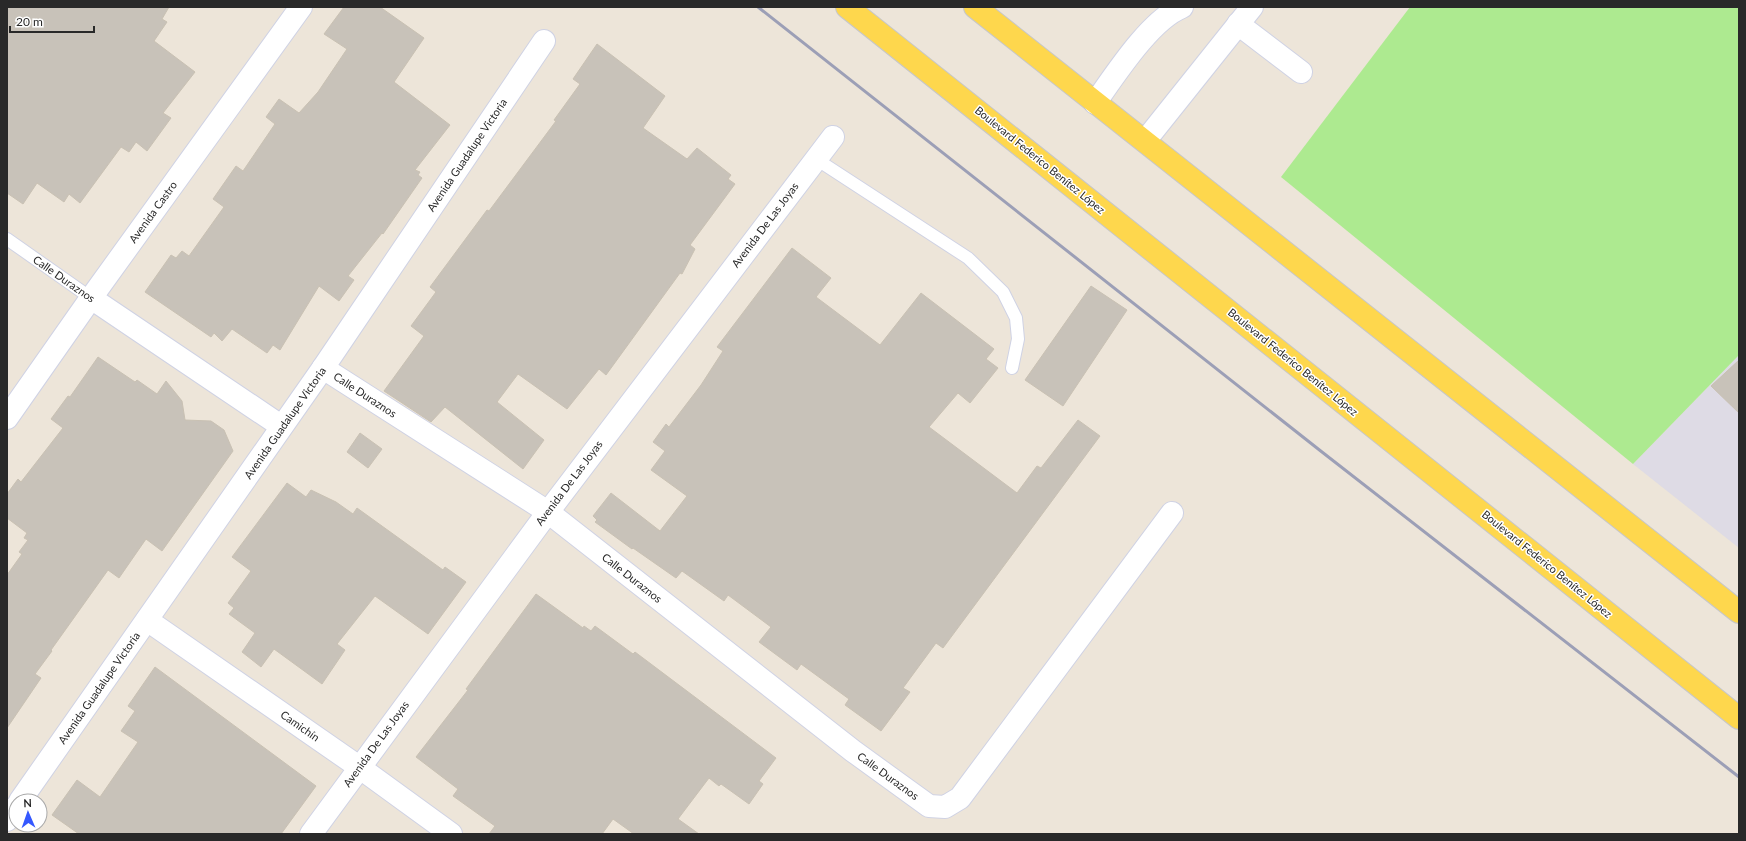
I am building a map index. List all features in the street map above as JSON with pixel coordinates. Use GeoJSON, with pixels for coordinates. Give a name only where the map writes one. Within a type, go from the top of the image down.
{"type":"FeatureCollection","features":[{"type":"Feature","properties":{"kind":"main road","name":"Boulevard Federico Benítez López"},"geometry":{"type":"LineString","coordinates":[[848,7],[1739,718]]}},
{"type":"Feature","properties":{"kind":"main road"},"geometry":{"type":"LineString","coordinates":[[975,7],[1095,103],[1145,140],[1739,612]]}},
{"type":"Feature","properties":{"kind":"street","name":"Avenida Castro"},"geometry":{"type":"LineString","coordinates":[[7,418],[91,298],[301,7]]}},
{"type":"Feature","properties":{"kind":"street"},"geometry":{"type":"LineString","coordinates":[[1095,103],[1119,68],[1155,26],[1175,10],[1182,7]]}},
{"type":"Feature","properties":{"kind":"street"},"geometry":{"type":"LineString","coordinates":[[1145,140],[1252,7]]}},
{"type":"Feature","properties":{"kind":"street"},"geometry":{"type":"LineString","coordinates":[[1238,24],[1301,72]]}},
{"type":"Feature","properties":{"kind":"street","name":"Avenida Guadalupe Victoria"},"geometry":{"type":"LineString","coordinates":[[26,793],[323,368],[544,41]]}},
{"type":"Feature","properties":{"kind":"street","name":"Avenida De Las Joyas"},"geometry":{"type":"LineString","coordinates":[[311,834],[548,512],[833,136]]}},
{"type":"Feature","properties":{"kind":"street","name":"Calle Duraznos"},"geometry":{"type":"LineString","coordinates":[[91,298],[281,426]]}},
{"type":"Feature","properties":{"kind":"street","name":"Calle Duraznos"},"geometry":{"type":"LineString","coordinates":[[323,368],[548,512],[853,751],[929,806],[945,807],[960,798],[1172,513]]}},
{"type":"Feature","properties":{"kind":"street","name":"Camichín"},"geometry":{"type":"LineString","coordinates":[[147,620],[359,767],[451,834]]}},
{"type":"Feature","properties":{"kind":"lane"},"geometry":{"type":"LineString","coordinates":[[816,158],[968,258],[1003,292],[1016,318],[1018,339],[1012,368]]}},
{"type":"Feature","properties":{"kind":"lane","name":"Calle Duraznos"},"geometry":{"type":"LineString","coordinates":[[7,239],[91,298]]}},
{"type":"Feature","properties":{"kind":"shaded area"},"geometry":{"type":"Polygon","coordinates":[[[1739,355],[1739,548],[1633,464],[1739,355]]]}},
{"type":"Feature","properties":{"kind":"green space"},"geometry":{"type":"Polygon","coordinates":[[[1410,7],[1739,7],[1739,355],[1633,464],[1281,177],[1410,7]]]}},
{"type":"Feature","properties":{"kind":"building"},"geometry":{"type":"Polygon","coordinates":[[[7,7],[169,7],[162,19],[167,22],[154,41],[195,72],[163,113],[171,118],[147,151],[136,142],[129,152],[121,147],[80,203],[69,194],[64,202],[37,183],[23,204],[7,193],[7,7]]]}},
{"type":"Feature","properties":{"kind":"building"},"geometry":{"type":"Polygon","coordinates":[[[344,7],[380,7],[424,38],[394,82],[450,125],[415,170],[420,172],[418,175],[422,178],[383,234],[382,233],[348,276],[354,280],[339,301],[319,286],[280,350],[273,345],[267,353],[232,329],[222,341],[214,333],[211,337],[145,292],[171,255],[176,258],[182,251],[189,256],[224,207],[213,199],[236,166],[243,171],[275,124],[266,117],[279,99],[299,113],[318,92],[347,49],[324,34],[344,7]]]}},
{"type":"Feature","properties":{"kind":"building"},"geometry":{"type":"Polygon","coordinates":[[[597,44],[665,96],[643,128],[687,159],[697,148],[731,175],[728,179],[735,184],[690,245],[695,249],[682,274],[680,273],[606,375],[599,369],[567,409],[518,374],[497,402],[544,440],[523,469],[445,407],[431,422],[384,391],[424,336],[411,326],[436,292],[430,287],[556,121],[554,120],[580,84],[573,79],[597,44]]]}},
{"type":"Feature","properties":{"kind":"building"},"geometry":{"type":"Polygon","coordinates":[[[792,248],[831,278],[816,297],[880,345],[921,293],[994,349],[986,359],[998,368],[970,403],[958,393],[929,427],[1017,493],[1037,466],[1041,468],[1078,420],[1100,436],[943,648],[936,643],[903,688],[910,692],[881,731],[845,705],[849,699],[801,664],[797,670],[759,642],[771,627],[728,595],[724,601],[682,571],[676,578],[595,522],[597,520],[593,516],[611,493],[660,531],[687,496],[651,470],[665,451],[653,442],[666,424],[669,427],[701,385],[723,351],[717,347],[792,248]]]}},
{"type":"Feature","properties":{"kind":"building"},"geometry":{"type":"Polygon","coordinates":[[[1091,286],[1127,310],[1063,406],[1025,380],[1091,286]]]}},
{"type":"Feature","properties":{"kind":"building"},"geometry":{"type":"Polygon","coordinates":[[[98,357],[135,382],[137,380],[157,394],[166,381],[182,401],[185,420],[211,421],[224,430],[233,451],[162,551],[146,539],[119,578],[108,570],[35,674],[41,678],[7,728],[7,575],[22,554],[19,552],[28,540],[24,538],[27,533],[7,518],[7,494],[18,479],[21,482],[63,428],[51,419],[68,396],[70,397],[98,357]]]}},
{"type":"Feature","properties":{"kind":"building"},"geometry":{"type":"Polygon","coordinates":[[[1739,360],[1739,413],[1711,386],[1739,360]]]}},
{"type":"Feature","properties":{"kind":"building"},"geometry":{"type":"Polygon","coordinates":[[[360,433],[382,449],[368,468],[347,452],[360,433]]]}},
{"type":"Feature","properties":{"kind":"building"},"geometry":{"type":"Polygon","coordinates":[[[287,483],[306,497],[311,490],[336,502],[353,514],[357,508],[443,570],[445,567],[466,582],[428,634],[375,596],[337,644],[345,650],[322,684],[274,649],[261,667],[242,652],[255,633],[229,614],[234,608],[228,603],[251,571],[232,557],[287,483]]]}},
{"type":"Feature","properties":{"kind":"building"},"geometry":{"type":"Polygon","coordinates":[[[536,594],[583,628],[584,626],[591,631],[595,626],[633,654],[635,652],[776,758],[759,781],[763,784],[749,804],[721,784],[719,786],[709,778],[678,819],[699,834],[634,834],[613,819],[602,834],[489,834],[495,826],[453,796],[458,789],[416,757],[468,690],[466,689],[536,594]]]}},
{"type":"Feature","properties":{"kind":"building"},"geometry":{"type":"Polygon","coordinates":[[[155,667],[316,786],[281,834],[79,834],[52,815],[77,780],[100,797],[138,742],[121,731],[135,711],[128,706],[155,667]]]}},
{"type":"Feature","properties":{"kind":"railway"},"geometry":{"type":"LineString","coordinates":[[758,7],[1322,452],[1739,777]]}}]}
